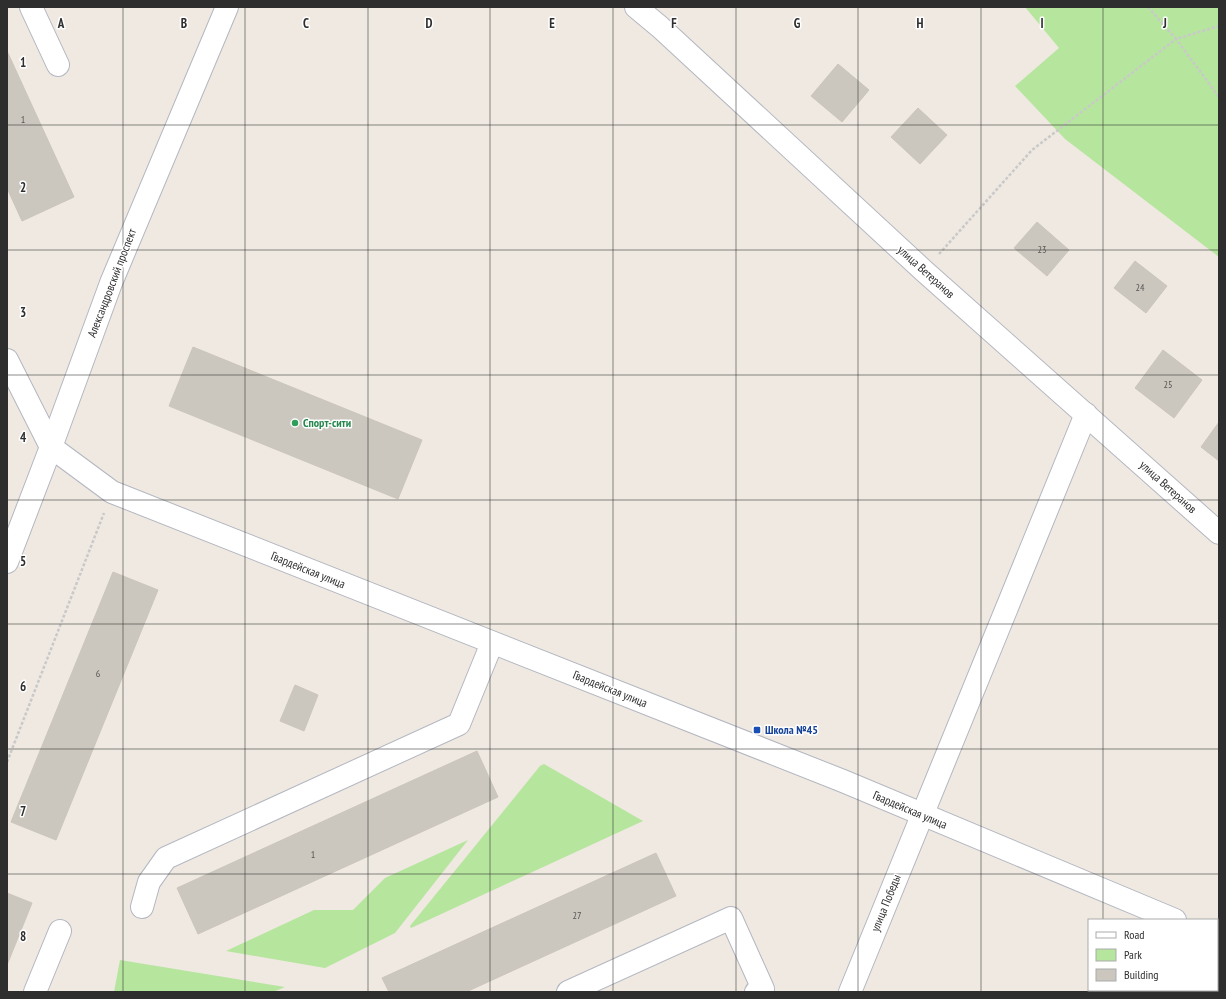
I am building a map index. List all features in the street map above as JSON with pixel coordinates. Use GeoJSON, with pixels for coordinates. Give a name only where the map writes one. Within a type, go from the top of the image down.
{"type":"FeatureCollection","features":[{"type":"Feature","properties":{"kind":"street"},"geometry":{"type":"LineString","coordinates":[[31,7],[58,65]]}},
{"type":"Feature","properties":{"kind":"street","name":"Александровский проспект"},"geometry":{"type":"LineString","coordinates":[[7,562],[51,448],[110,283],[227,7]]}},
{"type":"Feature","properties":{"kind":"street","name":"улица Ветеранов"},"geometry":{"type":"LineString","coordinates":[[636,7],[666,32],[924,271],[1219,533]]}},
{"type":"Feature","properties":{"kind":"street"},"geometry":{"type":"LineString","coordinates":[[7,360],[51,448]]}},
{"type":"Feature","properties":{"kind":"street","name":"улица Победы"},"geometry":{"type":"LineString","coordinates":[[850,992],[1086,414]]}},
{"type":"Feature","properties":{"kind":"street","name":"Гвардейская улица"},"geometry":{"type":"LineString","coordinates":[[51,448],[112,492],[843,781],[1173,919]]}},
{"type":"Feature","properties":{"kind":"street"},"geometry":{"type":"LineString","coordinates":[[142,907],[149,882],[166,858],[459,724],[492,643]]}},
{"type":"Feature","properties":{"kind":"street"},"geometry":{"type":"LineString","coordinates":[[568,992],[730,918],[763,989],[756,992]]}},
{"type":"Feature","properties":{"kind":"street"},"geometry":{"type":"LineString","coordinates":[[35,992],[60,931]]}},
{"type":"Feature","properties":{"kind":"path"},"geometry":{"type":"LineString","coordinates":[[1148,7],[1176,39],[1219,97]]}},
{"type":"Feature","properties":{"kind":"path"},"geometry":{"type":"LineString","coordinates":[[924,271],[1032,150],[1176,39],[1219,26]]}},
{"type":"Feature","properties":{"kind":"path"},"geometry":{"type":"LineString","coordinates":[[7,762],[112,492]]}},
{"type":"Feature","properties":{"kind":"green space"},"geometry":{"type":"Polygon","coordinates":[[[1025,7],[1219,7],[1219,257],[1065,139],[1015,86],[1059,48],[1025,7]]]}},
{"type":"Feature","properties":{"kind":"green space"},"geometry":{"type":"Polygon","coordinates":[[[544,764],[643,821],[411,928],[410,926],[540,766],[544,764]]]}},
{"type":"Feature","properties":{"kind":"green space"},"geometry":{"type":"Polygon","coordinates":[[[468,840],[395,933],[325,968],[226,951],[314,910],[353,910],[385,878],[468,840]]]}},
{"type":"Feature","properties":{"kind":"green space"},"geometry":{"type":"Polygon","coordinates":[[[120,960],[285,987],[273,992],[114,992],[120,960]]]}},
{"type":"Feature","properties":{"kind":"building"},"geometry":{"type":"Polygon","coordinates":[[[7,51],[74,197],[22,221],[7,188],[7,51]]]}},
{"type":"Feature","properties":{"kind":"building"},"geometry":{"type":"Polygon","coordinates":[[[838,64],[869,90],[842,122],[811,96],[838,64]]]}},
{"type":"Feature","properties":{"kind":"building"},"geometry":{"type":"Polygon","coordinates":[[[918,108],[947,135],[920,164],[891,137],[918,108]]]}},
{"type":"Feature","properties":{"kind":"building"},"geometry":{"type":"Polygon","coordinates":[[[1037,222],[1069,250],[1047,276],[1014,248],[1037,222]]]}},
{"type":"Feature","properties":{"kind":"building"},"geometry":{"type":"Polygon","coordinates":[[[1135,261],[1167,286],[1146,313],[1114,288],[1135,261]]]}},
{"type":"Feature","properties":{"kind":"building","name":"Спорт-сити"},"geometry":{"type":"Polygon","coordinates":[[[193,347],[422,440],[398,499],[169,406],[193,347]]]}},
{"type":"Feature","properties":{"kind":"building"},"geometry":{"type":"Polygon","coordinates":[[[1163,350],[1202,380],[1174,418],[1135,388],[1163,350]]]}},
{"type":"Feature","properties":{"kind":"building"},"geometry":{"type":"Polygon","coordinates":[[[1219,422],[1219,461],[1201,447],[1219,422]]]}},
{"type":"Feature","properties":{"kind":"building"},"geometry":{"type":"Polygon","coordinates":[[[113,572],[158,590],[56,840],[11,822],[113,572]]]}},
{"type":"Feature","properties":{"kind":"building"},"geometry":{"type":"Polygon","coordinates":[[[295,685],[318,695],[304,731],[280,721],[295,685]]]}},
{"type":"Feature","properties":{"kind":"building"},"geometry":{"type":"Polygon","coordinates":[[[477,751],[498,797],[198,934],[177,888],[477,751]]]}},
{"type":"Feature","properties":{"kind":"building"},"geometry":{"type":"Polygon","coordinates":[[[656,853],[676,896],[466,992],[389,992],[382,978],[656,853]]]}},
{"type":"Feature","properties":{"kind":"building"},"geometry":{"type":"Polygon","coordinates":[[[7,893],[32,903],[7,965],[7,893]]]}},
{"type":"Feature","properties":{"kind":"place","name":"Спорт-сити"},"geometry":{"type":"Point","coordinates":[295,423]}},
{"type":"Feature","properties":{"kind":"place","name":"Школа №45"},"geometry":{"type":"Point","coordinates":[757,730]}}]}
